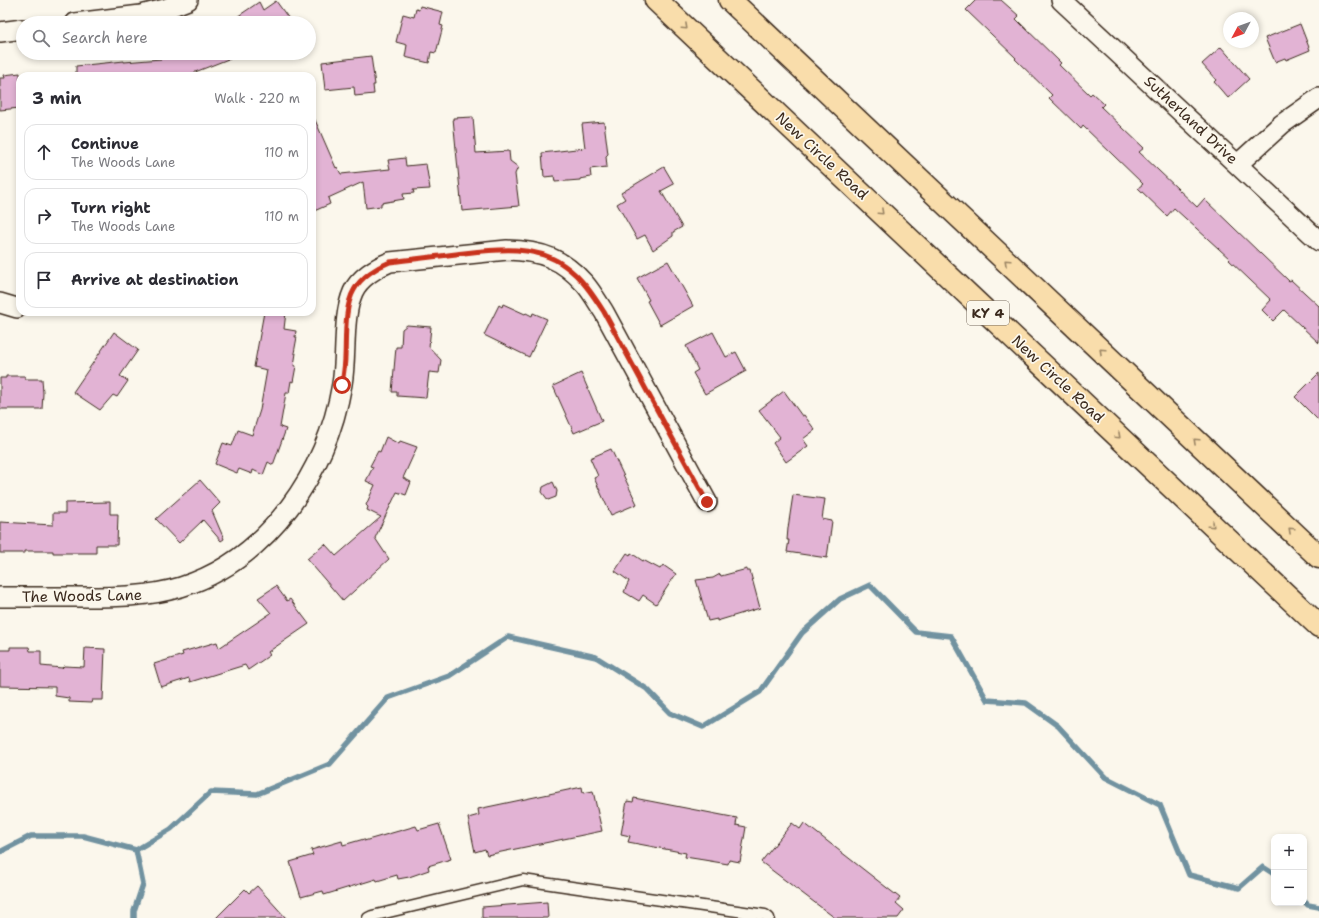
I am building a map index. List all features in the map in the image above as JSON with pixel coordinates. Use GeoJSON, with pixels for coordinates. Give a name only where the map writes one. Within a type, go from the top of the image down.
{"type":"FeatureCollection","features":[{"type":"Feature","properties":{"kind":"highway","name":"New Circle Road"},"geometry":{"type":"LineString","coordinates":[[656,0],[1319,626]]}},
{"type":"Feature","properties":{"kind":"highway"},"geometry":{"type":"LineString","coordinates":[[730,0],[1319,557]]}},
{"type":"Feature","properties":{"kind":"street"},"geometry":{"type":"LineString","coordinates":[[133,16],[165,10],[188,0]]}},
{"type":"Feature","properties":{"kind":"street","name":"Sutherland Drive"},"geometry":{"type":"LineString","coordinates":[[1061,0],[1319,241]]}},
{"type":"Feature","properties":{"kind":"street"},"geometry":{"type":"LineString","coordinates":[[0,32],[16,30]]}},
{"type":"Feature","properties":{"kind":"street"},"geometry":{"type":"LineString","coordinates":[[1238,164],[1282,124],[1319,98]]}},
{"type":"Feature","properties":{"kind":"street","name":"The Woods Lane"},"geometry":{"type":"LineString","coordinates":[[0,597],[115,597],[150,594],[181,587],[201,579],[240,557],[262,539],[281,519],[299,493],[313,470],[326,440],[337,408],[342,385],[347,318],[353,290],[362,279],[381,265],[390,262],[508,250],[525,250],[544,254],[565,265],[585,284],[604,312],[707,502]]}},
{"type":"Feature","properties":{"kind":"lane"},"geometry":{"type":"LineString","coordinates":[[368,918],[523,880],[765,915],[769,918]]}},
{"type":"Feature","properties":{"kind":"building"},"geometry":{"type":"Polygon","coordinates":[[[976,0],[1001,0],[1019,16],[1016,19],[1061,63],[1059,65],[1090,95],[1092,93],[1104,104],[1101,107],[1144,148],[1139,152],[1197,207],[1204,199],[1289,281],[1291,280],[1319,306],[1319,343],[1284,310],[1273,321],[1262,310],[1271,300],[1229,260],[1230,259],[1174,208],[1167,216],[1138,188],[1143,184],[1083,126],[1081,129],[1049,98],[1052,95],[966,10],[976,0]]]}},
{"type":"Feature","properties":{"kind":"building"},"geometry":{"type":"Polygon","coordinates":[[[276,1],[287,16],[238,16],[259,2],[263,10],[276,1]]]}},
{"type":"Feature","properties":{"kind":"building"},"geometry":{"type":"Polygon","coordinates":[[[420,6],[443,12],[440,25],[443,26],[436,53],[431,52],[429,63],[405,57],[407,45],[396,42],[403,14],[414,17],[416,9],[419,10],[420,6]]]}},
{"type":"Feature","properties":{"kind":"building"},"geometry":{"type":"Polygon","coordinates":[[[1300,24],[1310,50],[1286,60],[1285,58],[1275,62],[1265,38],[1300,24]]]}},
{"type":"Feature","properties":{"kind":"building"},"geometry":{"type":"Polygon","coordinates":[[[1221,47],[1249,79],[1228,98],[1214,82],[1216,80],[1202,64],[1221,47]]]}},
{"type":"Feature","properties":{"kind":"building"},"geometry":{"type":"Polygon","coordinates":[[[371,56],[375,85],[373,85],[374,94],[355,96],[354,87],[325,90],[322,62],[371,56]]]}},
{"type":"Feature","properties":{"kind":"building"},"geometry":{"type":"Polygon","coordinates":[[[149,60],[226,60],[195,72],[76,72],[76,66],[149,60]]]}},
{"type":"Feature","properties":{"kind":"building"},"geometry":{"type":"Polygon","coordinates":[[[16,74],[16,108],[0,110],[0,78],[5,78],[4,75],[16,74]]]}},
{"type":"Feature","properties":{"kind":"building"},"geometry":{"type":"Polygon","coordinates":[[[473,117],[476,153],[509,151],[510,161],[518,167],[515,174],[519,206],[462,211],[453,118],[473,117]]]}},
{"type":"Feature","properties":{"kind":"building"},"geometry":{"type":"Polygon","coordinates":[[[316,122],[336,168],[337,167],[341,174],[390,169],[388,160],[405,158],[406,166],[426,164],[430,189],[413,190],[414,193],[403,194],[404,199],[381,203],[381,206],[366,208],[363,182],[328,198],[330,204],[316,210],[316,122]]]}},
{"type":"Feature","properties":{"kind":"building"},"geometry":{"type":"Polygon","coordinates":[[[604,122],[608,154],[606,156],[607,167],[590,169],[591,177],[580,180],[555,182],[554,176],[544,177],[542,153],[585,148],[582,124],[604,122]]]}},
{"type":"Feature","properties":{"kind":"building"},"geometry":{"type":"Polygon","coordinates":[[[664,167],[674,184],[661,191],[682,227],[673,232],[673,236],[653,250],[645,235],[637,239],[617,204],[625,199],[621,193],[664,167]]]}},
{"type":"Feature","properties":{"kind":"building"},"geometry":{"type":"Polygon","coordinates":[[[668,261],[693,306],[660,325],[637,278],[668,261]]]}},
{"type":"Feature","properties":{"kind":"building"},"geometry":{"type":"Polygon","coordinates":[[[503,304],[525,314],[526,313],[532,316],[533,313],[547,319],[529,357],[484,335],[499,305],[502,307],[503,304]]]}},
{"type":"Feature","properties":{"kind":"building"},"geometry":{"type":"Polygon","coordinates":[[[263,316],[286,316],[284,329],[296,331],[295,337],[297,337],[294,353],[296,353],[294,366],[296,366],[289,393],[286,393],[280,427],[286,429],[273,465],[268,462],[263,475],[253,470],[252,474],[239,469],[237,473],[215,464],[223,443],[232,446],[238,430],[252,435],[260,410],[267,370],[254,367],[263,316]]]}},
{"type":"Feature","properties":{"kind":"building"},"geometry":{"type":"Polygon","coordinates":[[[407,325],[431,327],[429,347],[441,360],[439,373],[429,372],[426,398],[397,396],[397,392],[392,392],[396,347],[401,347],[402,329],[407,325]]]}},
{"type":"Feature","properties":{"kind":"building"},"geometry":{"type":"Polygon","coordinates":[[[114,332],[138,350],[120,376],[128,381],[117,397],[113,395],[100,410],[73,392],[114,332]]]}},
{"type":"Feature","properties":{"kind":"building"},"geometry":{"type":"Polygon","coordinates":[[[713,332],[726,357],[736,352],[746,371],[705,394],[693,373],[698,370],[686,346],[713,332]]]}},
{"type":"Feature","properties":{"kind":"building"},"geometry":{"type":"Polygon","coordinates":[[[581,373],[602,421],[574,433],[553,386],[581,373]]]}},
{"type":"Feature","properties":{"kind":"building"},"geometry":{"type":"Polygon","coordinates":[[[1319,373],[1319,421],[1295,397],[1319,373]]]}},
{"type":"Feature","properties":{"kind":"building"},"geometry":{"type":"Polygon","coordinates":[[[6,376],[25,376],[25,379],[42,379],[42,409],[0,409],[0,378],[6,378],[6,376]]]}},
{"type":"Feature","properties":{"kind":"building"},"geometry":{"type":"Polygon","coordinates":[[[784,391],[802,416],[804,415],[815,430],[803,439],[808,446],[786,462],[773,443],[780,437],[759,410],[784,391]]]}},
{"type":"Feature","properties":{"kind":"building"},"geometry":{"type":"Polygon","coordinates":[[[386,437],[399,444],[400,441],[417,447],[403,478],[411,482],[406,495],[397,492],[375,538],[389,559],[343,601],[307,559],[325,544],[336,556],[381,517],[367,510],[368,507],[366,505],[375,485],[366,481],[373,467],[370,466],[378,451],[380,452],[386,437]]]}},
{"type":"Feature","properties":{"kind":"building"},"geometry":{"type":"Polygon","coordinates":[[[611,449],[637,504],[611,515],[594,478],[598,476],[590,458],[611,449]]]}},
{"type":"Feature","properties":{"kind":"building"},"geometry":{"type":"Polygon","coordinates":[[[200,480],[220,503],[212,511],[224,539],[221,541],[203,520],[179,543],[156,519],[200,480]]]}},
{"type":"Feature","properties":{"kind":"building"},"geometry":{"type":"Polygon","coordinates":[[[553,482],[557,491],[556,497],[548,500],[542,492],[543,487],[553,482]]]}},
{"type":"Feature","properties":{"kind":"building"},"geometry":{"type":"Polygon","coordinates":[[[793,495],[825,499],[822,519],[832,521],[827,558],[787,552],[789,540],[787,540],[788,528],[793,495]]]}},
{"type":"Feature","properties":{"kind":"building"},"geometry":{"type":"Polygon","coordinates":[[[110,502],[110,514],[118,514],[117,545],[96,545],[96,553],[53,553],[53,551],[25,551],[25,553],[0,553],[0,522],[53,525],[53,513],[65,513],[65,503],[110,502]]]}},
{"type":"Feature","properties":{"kind":"building"},"geometry":{"type":"Polygon","coordinates":[[[627,553],[630,555],[631,553],[643,561],[660,569],[663,565],[676,574],[656,604],[643,595],[639,601],[624,592],[629,581],[615,571],[627,553]]]}},
{"type":"Feature","properties":{"kind":"building"},"geometry":{"type":"Polygon","coordinates":[[[747,569],[747,571],[750,571],[760,608],[717,621],[717,619],[708,621],[696,580],[713,578],[720,574],[721,576],[747,569]]]}},
{"type":"Feature","properties":{"kind":"building"},"geometry":{"type":"Polygon","coordinates":[[[276,586],[287,601],[290,599],[309,624],[268,652],[270,655],[248,670],[245,665],[190,682],[189,678],[161,687],[154,664],[183,655],[182,652],[217,642],[219,648],[271,613],[258,598],[276,586]]]}},
{"type":"Feature","properties":{"kind":"building"},"geometry":{"type":"Polygon","coordinates":[[[10,647],[29,647],[30,651],[41,651],[41,666],[62,668],[64,666],[84,667],[85,648],[105,649],[103,700],[92,700],[91,703],[69,702],[69,698],[55,696],[55,687],[0,686],[0,650],[10,650],[10,647]]]}},
{"type":"Feature","properties":{"kind":"building"},"geometry":{"type":"Polygon","coordinates":[[[582,787],[583,793],[593,791],[602,831],[487,855],[485,849],[475,852],[468,818],[479,815],[478,809],[582,787]]]}},
{"type":"Feature","properties":{"kind":"building"},"geometry":{"type":"Polygon","coordinates":[[[634,798],[737,818],[736,825],[746,827],[740,862],[729,860],[728,864],[685,857],[686,853],[628,842],[630,836],[621,834],[627,801],[633,802],[634,798]]]}},
{"type":"Feature","properties":{"kind":"building"},"geometry":{"type":"Polygon","coordinates":[[[792,823],[800,829],[804,823],[900,898],[896,903],[904,910],[898,918],[835,918],[761,862],[792,823]]]}},
{"type":"Feature","properties":{"kind":"building"},"geometry":{"type":"Polygon","coordinates":[[[439,824],[451,859],[428,866],[429,870],[409,877],[398,879],[397,875],[377,881],[376,879],[324,895],[323,891],[301,897],[290,862],[313,855],[311,850],[342,841],[343,845],[364,839],[364,841],[416,826],[418,830],[439,824]]]}},
{"type":"Feature","properties":{"kind":"building"},"geometry":{"type":"Polygon","coordinates":[[[257,886],[286,918],[216,918],[245,889],[249,893],[257,886]]]}},
{"type":"Feature","properties":{"kind":"building"},"geometry":{"type":"Polygon","coordinates":[[[547,902],[548,918],[482,918],[482,907],[547,902]]]}},
{"type":"Feature","properties":{"kind":"waterway"},"geometry":{"type":"LineString","coordinates":[[0,852],[31,836],[83,836],[136,850],[171,829],[211,792],[257,794],[330,764],[388,698],[449,676],[508,637],[596,657],[647,689],[670,713],[703,727],[760,692],[802,633],[840,599],[870,585],[916,632],[951,636],[987,700],[1026,703],[1058,726],[1105,777],[1160,805],[1189,875],[1239,888],[1263,867],[1271,872]]}},
{"type":"Feature","properties":{"kind":"waterway"},"geometry":{"type":"LineString","coordinates":[[134,918],[134,911],[143,884],[136,850]]}},
{"type":"Feature","properties":{"kind":"waterway"},"geometry":{"type":"LineString","coordinates":[[1307,904],[1319,907]]}},
{"type":"Feature","properties":{"kind":"route"},"geometry":{"type":"LineString","coordinates":[[342,385],[347,318],[353,290],[362,279],[381,265],[390,262],[488,251],[525,250],[544,254],[565,265],[585,284],[604,312],[707,502]]}}]}
